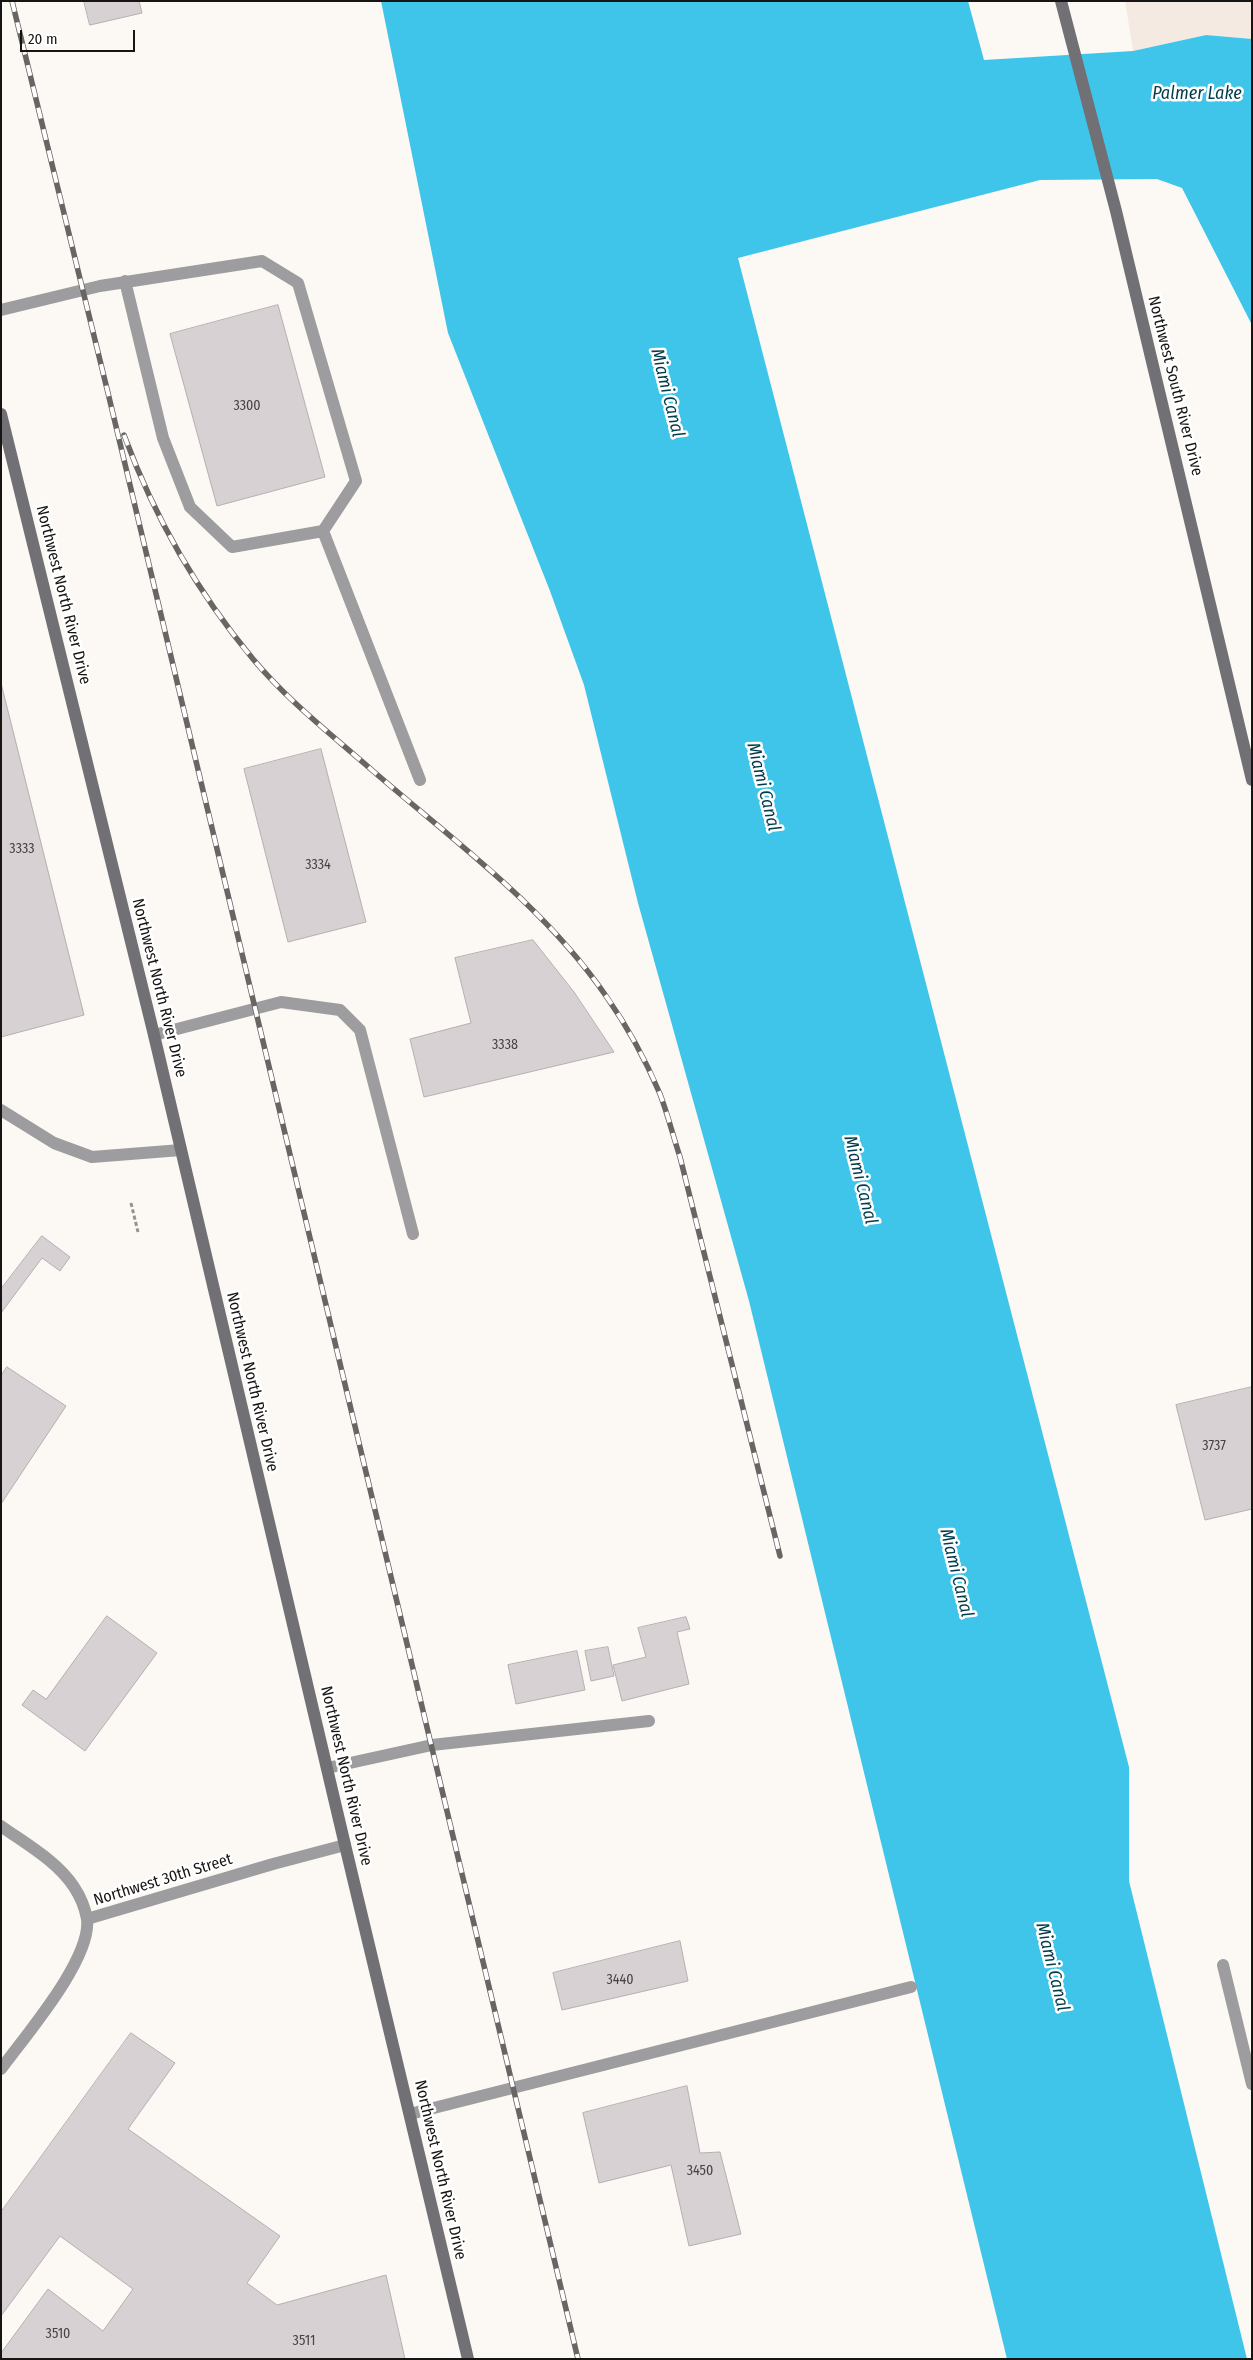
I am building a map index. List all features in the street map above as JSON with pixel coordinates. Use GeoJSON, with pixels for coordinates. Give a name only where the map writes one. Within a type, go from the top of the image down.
{"type":"FeatureCollection","features":[{"type":"Feature","properties":{"kind":"main road","name":"Northwest South River Drive"},"geometry":{"type":"LineString","coordinates":[[1062,1],[1116,211],[1252,780]]}},
{"type":"Feature","properties":{"kind":"main road","name":"Northwest North River Drive"},"geometry":{"type":"LineString","coordinates":[[1,414],[154,1034],[468,2359]]}},
{"type":"Feature","properties":{"kind":"street"},"geometry":{"type":"LineString","coordinates":[[1,310],[82,289],[125,281],[262,261],[298,283],[356,481],[323,531],[232,547],[190,507],[163,438],[125,281]]}},
{"type":"Feature","properties":{"kind":"street"},"geometry":{"type":"LineString","coordinates":[[323,531],[420,780]]}},
{"type":"Feature","properties":{"kind":"street"},"geometry":{"type":"LineString","coordinates":[[154,1034],[281,1002],[340,1010],[360,1030],[413,1234]]}},
{"type":"Feature","properties":{"kind":"street"},"geometry":{"type":"LineString","coordinates":[[1,1110],[54,1143],[92,1157],[181,1150]]}},
{"type":"Feature","properties":{"kind":"street"},"geometry":{"type":"LineString","coordinates":[[327,1768],[432,1745],[649,1721]]}},
{"type":"Feature","properties":{"kind":"street","name":"Northwest 30th Street"},"geometry":{"type":"LineString","coordinates":[[1,1826],[59,1870],[74,1887],[87,1919],[273,1864],[345,1845]]}},
{"type":"Feature","properties":{"kind":"street"},"geometry":{"type":"LineString","coordinates":[[1,2068],[71,1970],[85,1938],[87,1919]]}},
{"type":"Feature","properties":{"kind":"street"},"geometry":{"type":"LineString","coordinates":[[1222,1965],[1252,2084]]}},
{"type":"Feature","properties":{"kind":"street"},"geometry":{"type":"LineString","coordinates":[[410,2114],[911,1987]]}},
{"type":"Feature","properties":{"kind":"path"},"geometry":{"type":"LineString","coordinates":[[131,1203],[138,1232]]}},
{"type":"Feature","properties":{"kind":"shaded area"},"geometry":{"type":"Polygon","coordinates":[[[1125,1],[1252,1],[1252,39],[1206,35],[1133,51],[1125,1]]]}},
{"type":"Feature","properties":{"kind":"water"},"geometry":{"type":"Polygon","coordinates":[[[381,1],[968,1],[984,60],[1133,51],[1206,35],[1252,39],[1252,325],[1182,188],[1157,179],[1040,180],[738,258],[1129,1767],[1129,1881],[1247,2359],[1007,2359],[749,1301],[638,903],[584,685],[550,591],[448,333],[381,1]]]}},
{"type":"Feature","properties":{"kind":"building"},"geometry":{"type":"Polygon","coordinates":[[[84,1],[139,1],[142,13],[90,25],[84,1]]]}},
{"type":"Feature","properties":{"kind":"building"},"geometry":{"type":"Polygon","coordinates":[[[278,305],[325,477],[217,506],[170,334],[278,305]]]}},
{"type":"Feature","properties":{"kind":"building"},"geometry":{"type":"Polygon","coordinates":[[[1,683],[84,1015],[1,1037],[1,683]]]}},
{"type":"Feature","properties":{"kind":"building"},"geometry":{"type":"Polygon","coordinates":[[[321,749],[366,922],[288,942],[244,769],[321,749]]]}},
{"type":"Feature","properties":{"kind":"building"},"geometry":{"type":"Polygon","coordinates":[[[533,940],[574,992],[614,1052],[424,1097],[410,1039],[471,1023],[455,958],[533,940]]]}},
{"type":"Feature","properties":{"kind":"building"},"geometry":{"type":"Polygon","coordinates":[[[42,1236],[70,1257],[60,1271],[42,1258],[1,1313],[1,1289],[42,1236]]]}},
{"type":"Feature","properties":{"kind":"building"},"geometry":{"type":"Polygon","coordinates":[[[7,1367],[66,1406],[1,1504],[1,1376],[7,1367]]]}},
{"type":"Feature","properties":{"kind":"building"},"geometry":{"type":"Polygon","coordinates":[[[1252,1387],[1252,1509],[1205,1520],[1176,1405],[1252,1387]]]}},
{"type":"Feature","properties":{"kind":"building"},"geometry":{"type":"Polygon","coordinates":[[[107,1616],[157,1653],[85,1751],[22,1705],[33,1690],[46,1699],[107,1616]]]}},
{"type":"Feature","properties":{"kind":"building"},"geometry":{"type":"Polygon","coordinates":[[[686,1617],[690,1629],[677,1632],[689,1684],[622,1701],[613,1665],[646,1657],[638,1628],[686,1617]]]}},
{"type":"Feature","properties":{"kind":"building"},"geometry":{"type":"Polygon","coordinates":[[[608,1647],[614,1676],[591,1681],[585,1651],[608,1647]]]}},
{"type":"Feature","properties":{"kind":"building"},"geometry":{"type":"Polygon","coordinates":[[[577,1651],[585,1690],[516,1704],[508,1665],[577,1651]]]}},
{"type":"Feature","properties":{"kind":"building"},"geometry":{"type":"Polygon","coordinates":[[[680,1941],[688,1981],[562,2010],[553,1973],[680,1941]]]}},
{"type":"Feature","properties":{"kind":"building"},"geometry":{"type":"Polygon","coordinates":[[[131,2033],[175,2063],[128,2129],[280,2236],[247,2283],[277,2305],[386,2275],[405,2359],[1,2359],[1,2353],[48,2289],[103,2331],[133,2289],[60,2236],[1,2316],[1,2212],[131,2033]]]}},
{"type":"Feature","properties":{"kind":"building"},"geometry":{"type":"Polygon","coordinates":[[[687,2086],[700,2153],[720,2152],[741,2234],[689,2246],[671,2165],[599,2183],[583,2113],[687,2086]]]}},
{"type":"Feature","properties":{"kind":"railway"},"geometry":{"type":"LineString","coordinates":[[12,1],[108,393],[578,2359]]}},
{"type":"Feature","properties":{"kind":"railway"},"geometry":{"type":"LineString","coordinates":[[124,435],[149,495],[179,553],[214,608],[253,659],[311,717],[466,849],[527,904],[582,964],[614,1007],[629,1031],[660,1094],[680,1157],[780,1556]]}},
{"type":"Feature","properties":{"kind":"water label","name":"Palmer Lake"},"geometry":{"type":"Point","coordinates":[1197,94]}},
{"type":"Feature","properties":{"kind":"water label","name":"Miami Canal"},"geometry":{"type":"Point","coordinates":[667,393]}},
{"type":"Feature","properties":{"kind":"water label","name":"Miami Canal"},"geometry":{"type":"Point","coordinates":[763,787]}},
{"type":"Feature","properties":{"kind":"water label","name":"Miami Canal"},"geometry":{"type":"Point","coordinates":[860,1180]}},
{"type":"Feature","properties":{"kind":"water label","name":"Miami Canal"},"geometry":{"type":"Point","coordinates":[956,1573]}},
{"type":"Feature","properties":{"kind":"water label","name":"Miami Canal"},"geometry":{"type":"Point","coordinates":[1052,1967]}}]}
